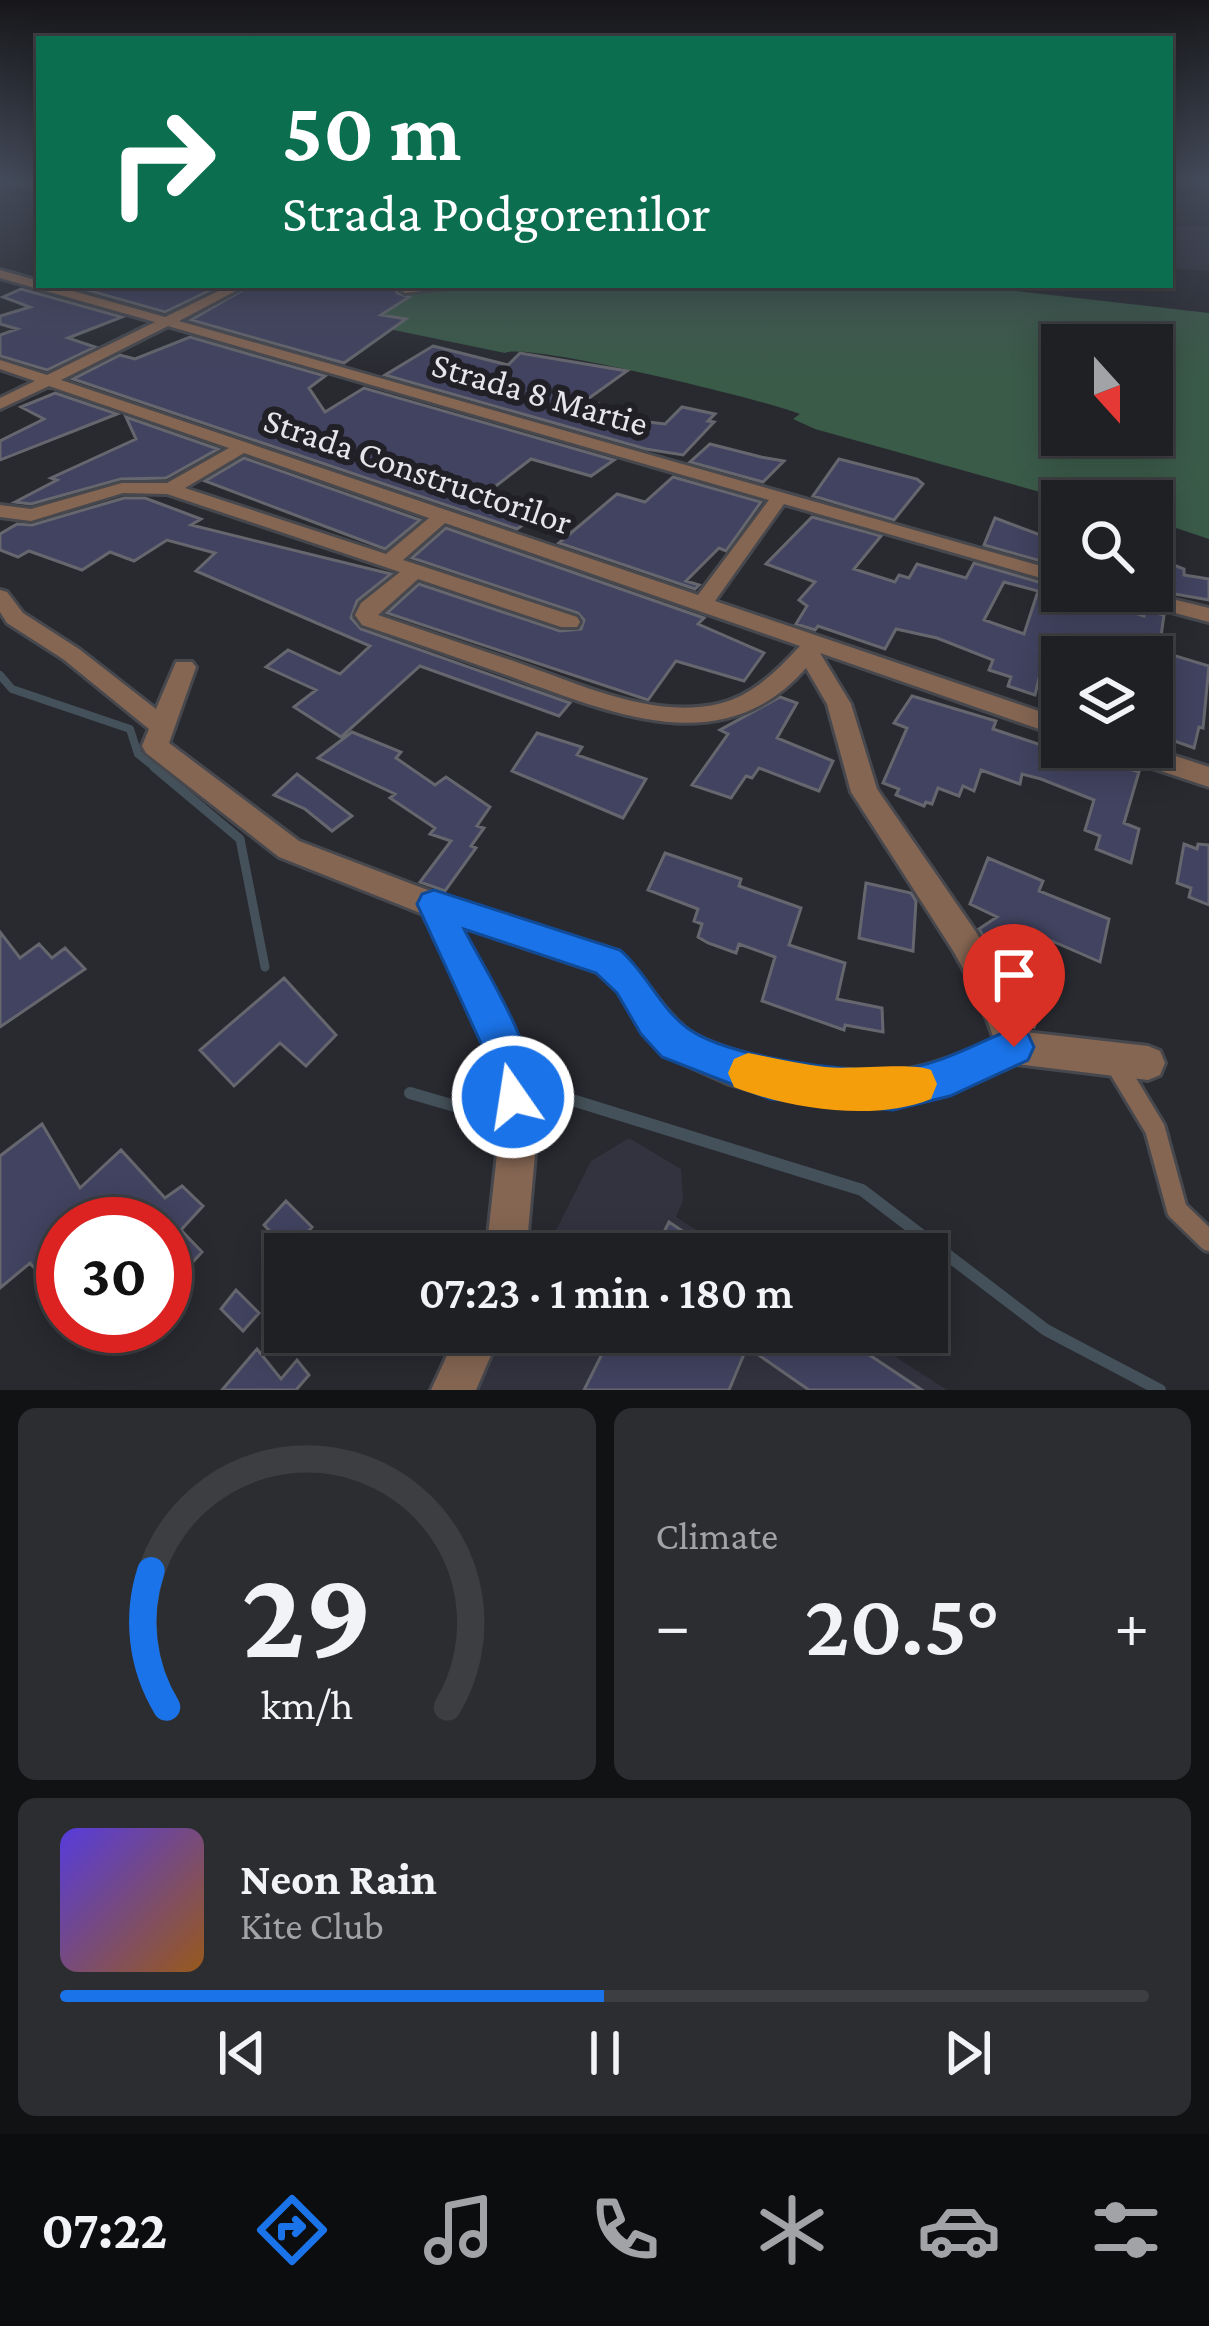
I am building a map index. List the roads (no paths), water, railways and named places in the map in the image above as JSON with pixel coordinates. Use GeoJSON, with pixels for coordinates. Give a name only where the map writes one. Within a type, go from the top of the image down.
{"type":"FeatureCollection","features":[{"type":"Feature","properties":{"kind":"street","name":"Strada 8 Martie"},"geometry":{"type":"LineString","coordinates":[[0,274],[36,285]]}},
{"type":"Feature","properties":{"kind":"street","name":"Strada 8 Martie"},"geometry":{"type":"LineString","coordinates":[[46,288],[1041,572]]}},
{"type":"Feature","properties":{"kind":"street"},"geometry":{"type":"LineString","coordinates":[[0,404],[236,288]]}},
{"type":"Feature","properties":{"kind":"street"},"geometry":{"type":"LineString","coordinates":[[405,289],[421,288]]}},
{"type":"Feature","properties":{"kind":"street"},"geometry":{"type":"LineString","coordinates":[[126,289],[131,314]]}},
{"type":"Feature","properties":{"kind":"street","name":"Strada Constructorilor"},"geometry":{"type":"LineString","coordinates":[[0,364],[701,606],[811,649],[1041,721]]}},
{"type":"Feature","properties":{"kind":"street"},"geometry":{"type":"LineString","coordinates":[[170,489],[241,448]]}},
{"type":"Feature","properties":{"kind":"street"},"geometry":{"type":"LineString","coordinates":[[4,515],[49,512],[118,489],[170,489],[569,622]]}},
{"type":"Feature","properties":{"kind":"street"},"geometry":{"type":"LineString","coordinates":[[701,606],[782,496]]}},
{"type":"Feature","properties":{"kind":"street"},"geometry":{"type":"LineString","coordinates":[[391,560],[441,518]]}},
{"type":"Feature","properties":{"kind":"street"},"geometry":{"type":"LineString","coordinates":[[417,569],[369,608],[370,620],[624,709],[699,716],[733,708],[776,686],[811,649],[839,704],[864,793],[965,942],[993,992],[1014,1047]]}},
{"type":"Feature","properties":{"kind":"street"},"geometry":{"type":"LineString","coordinates":[[0,596],[15,618],[71,653],[160,725]]}},
{"type":"Feature","properties":{"kind":"street"},"geometry":{"type":"LineString","coordinates":[[1173,605],[1209,614]]}},
{"type":"Feature","properties":{"kind":"street"},"geometry":{"type":"LineString","coordinates":[[184,667],[155,746],[164,758],[289,849],[434,904],[608,961],[676,1043],[770,1079],[893,1090],[950,1077],[1014,1047],[1148,1063]]}},
{"type":"Feature","properties":{"kind":"street"},"geometry":{"type":"LineString","coordinates":[[1173,765],[1209,777]]}},
{"type":"Feature","properties":{"kind":"street"},"geometry":{"type":"LineString","coordinates":[[434,904],[510,1061],[516,1154],[508,1233]]}},
{"type":"Feature","properties":{"kind":"street"},"geometry":{"type":"LineString","coordinates":[[453,1390],[470,1353]]}},
{"type":"Feature","properties":{"kind":"lane"},"geometry":{"type":"LineString","coordinates":[[1113,1058],[1154,1129],[1177,1210],[1209,1241]]}},
{"type":"Feature","properties":{"kind":"waterway"},"geometry":{"type":"LineString","coordinates":[[0,675],[12,689],[130,729],[138,754],[158,770]]}},
{"type":"Feature","properties":{"kind":"waterway"},"geometry":{"type":"LineString","coordinates":[[154,767],[240,839],[265,967]]}},
{"type":"Feature","properties":{"kind":"waterway"},"geometry":{"type":"LineString","coordinates":[[410,1093],[496,1118]]}},
{"type":"Feature","properties":{"kind":"waterway"},"geometry":{"type":"LineString","coordinates":[[531,1109],[569,1099],[862,1190],[1046,1330],[1160,1390]]}}]}
